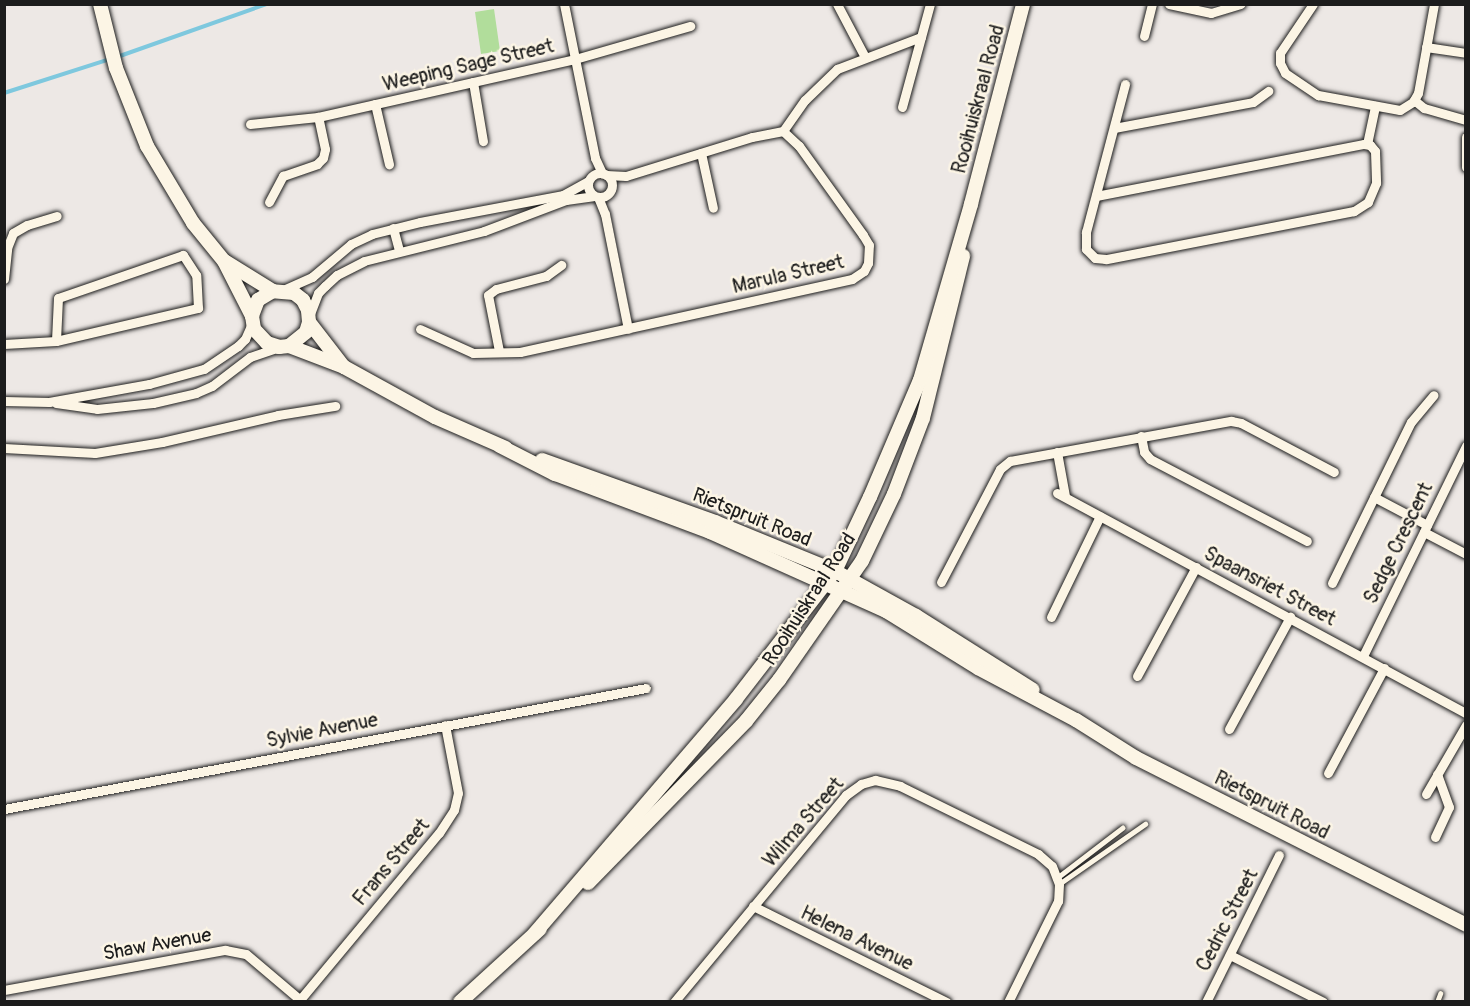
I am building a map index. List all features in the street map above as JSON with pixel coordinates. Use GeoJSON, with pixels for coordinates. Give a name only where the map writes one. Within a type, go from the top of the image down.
{"type":"FeatureCollection","features":[{"type":"Feature","properties":{"kind":"street"},"geometry":{"type":"LineString","coordinates":[[564,4],[597,176],[610,190]]}},
{"type":"Feature","properties":{"kind":"street"},"geometry":{"type":"LineString","coordinates":[[837,4],[866,57]]}},
{"type":"Feature","properties":{"kind":"street"},"geometry":{"type":"LineString","coordinates":[[902,106],[930,4]]}},
{"type":"Feature","properties":{"kind":"street","name":"Rooihuiskraal Road"},"geometry":{"type":"LineString","coordinates":[[535,933],[553,909],[668,782],[835,571],[870,497],[920,380],[971,204],[1023,4]]}},
{"type":"Feature","properties":{"kind":"street"},"geometry":{"type":"LineString","coordinates":[[1144,36],[1152,4]]}},
{"type":"Feature","properties":{"kind":"street"},"geometry":{"type":"LineString","coordinates":[[1169,4],[1211,14],[1241,4]]}},
{"type":"Feature","properties":{"kind":"street"},"geometry":{"type":"LineString","coordinates":[[1312,5],[1280,53],[1280,63],[1285,73],[1314,94],[1400,110],[1414,100],[1434,4]]}},
{"type":"Feature","properties":{"kind":"street"},"geometry":{"type":"LineString","coordinates":[[101,8],[116,68],[154,160],[193,223],[224,261],[261,339],[284,346]]}},
{"type":"Feature","properties":{"kind":"street","name":"Weeping Sage Street"},"geometry":{"type":"LineString","coordinates":[[250,124],[318,117],[575,59],[690,26]]}},
{"type":"Feature","properties":{"kind":"street"},"geometry":{"type":"LineString","coordinates":[[49,402],[169,379],[204,369],[224,358],[245,339],[258,300],[312,277],[351,244],[393,228],[563,195],[597,176],[626,176],[766,133],[783,132],[805,100],[833,71],[921,37]]}},
{"type":"Feature","properties":{"kind":"street"},"geometry":{"type":"LineString","coordinates":[[1426,46],[1466,53]]}},
{"type":"Feature","properties":{"kind":"street"},"geometry":{"type":"LineString","coordinates":[[473,82],[483,141]]}},
{"type":"Feature","properties":{"kind":"street"},"geometry":{"type":"LineString","coordinates":[[1125,84],[1086,232],[1085,247],[1091,257],[1106,259],[1358,210],[1368,202],[1377,177],[1375,151],[1367,144]]}},
{"type":"Feature","properties":{"kind":"street"},"geometry":{"type":"LineString","coordinates":[[1114,128],[1252,102],[1268,91]]}},
{"type":"Feature","properties":{"kind":"street"},"geometry":{"type":"LineString","coordinates":[[1414,100],[1426,109],[1466,120]]}},
{"type":"Feature","properties":{"kind":"street"},"geometry":{"type":"LineString","coordinates":[[375,104],[389,164]]}},
{"type":"Feature","properties":{"kind":"street"},"geometry":{"type":"LineString","coordinates":[[1367,144],[1375,106]]}},
{"type":"Feature","properties":{"kind":"street"},"geometry":{"type":"LineString","coordinates":[[269,202],[283,176],[317,164],[323,158],[325,149],[318,117]]}},
{"type":"Feature","properties":{"kind":"street","name":"Marula Street"},"geometry":{"type":"LineString","coordinates":[[420,329],[466,351],[520,352],[852,279],[864,271],[869,258],[867,242],[799,146],[783,132]]}},
{"type":"Feature","properties":{"kind":"street"},"geometry":{"type":"LineString","coordinates":[[1466,137],[1466,167]]}},
{"type":"Feature","properties":{"kind":"street"},"geometry":{"type":"LineString","coordinates":[[1096,196],[1367,144]]}},
{"type":"Feature","properties":{"kind":"street"},"geometry":{"type":"LineString","coordinates":[[701,153],[713,208]]}},
{"type":"Feature","properties":{"kind":"street"},"geometry":{"type":"LineString","coordinates":[[597,176],[588,189],[596,196],[605,214],[628,329]]}},
{"type":"Feature","properties":{"kind":"street"},"geometry":{"type":"LineString","coordinates":[[4,401],[49,402],[87,410],[173,399],[204,390],[244,361],[302,337],[318,293],[337,275],[364,261],[484,231],[566,200],[596,196],[610,190],[626,176]]}},
{"type":"Feature","properties":{"kind":"street"},"geometry":{"type":"LineString","coordinates":[[605,214],[610,190]]}},
{"type":"Feature","properties":{"kind":"street","name":"Rooihuiskraal Road"},"geometry":{"type":"LineString","coordinates":[[460,1002],[573,899],[746,720],[779,680],[850,579],[894,494],[923,418],[962,260],[970,222],[971,204]]}},
{"type":"Feature","properties":{"kind":"street"},"geometry":{"type":"LineString","coordinates":[[4,279],[7,248],[14,233],[27,225],[57,216]]}},
{"type":"Feature","properties":{"kind":"street"},"geometry":{"type":"LineString","coordinates":[[393,228],[399,251]]}},
{"type":"Feature","properties":{"kind":"street"},"geometry":{"type":"LineString","coordinates":[[4,344],[56,341],[198,308],[196,275],[183,255],[58,298],[56,341]]}},
{"type":"Feature","properties":{"kind":"street"},"geometry":{"type":"LineString","coordinates":[[224,261],[278,290],[294,293],[303,300],[309,319]]}},
{"type":"Feature","properties":{"kind":"street"},"geometry":{"type":"LineString","coordinates":[[499,351],[488,295],[496,289],[546,276],[561,265]]}},
{"type":"Feature","properties":{"kind":"street","name":"Rietspruit Road"},"geometry":{"type":"LineString","coordinates":[[309,319],[344,367]]}},
{"type":"Feature","properties":{"kind":"street","name":"Rietspruit Road"},"geometry":{"type":"LineString","coordinates":[[284,346],[344,367],[435,417],[555,474],[710,532],[886,611],[978,668],[1065,714],[1154,768],[1466,925]]}},
{"type":"Feature","properties":{"kind":"street"},"geometry":{"type":"LineString","coordinates":[[169,379],[173,399]]}},
{"type":"Feature","properties":{"kind":"street"},"geometry":{"type":"LineString","coordinates":[[1332,583],[1412,422],[1434,394]]}},
{"type":"Feature","properties":{"kind":"street"},"geometry":{"type":"LineString","coordinates":[[4,448],[95,453],[162,442],[278,415],[335,406]]}},
{"type":"Feature","properties":{"kind":"street"},"geometry":{"type":"LineString","coordinates":[[941,582],[1004,464],[1221,421],[1235,421],[1334,472]]}},
{"type":"Feature","properties":{"kind":"street"},"geometry":{"type":"LineString","coordinates":[[1141,436],[1144,452],[1150,459],[1307,541]]}},
{"type":"Feature","properties":{"kind":"street","name":"Rietspruit Road"},"geometry":{"type":"LineString","coordinates":[[500,446],[580,472],[715,522],[835,571],[1005,671],[1065,714]]}},
{"type":"Feature","properties":{"kind":"street","name":"Sedge Crescent"},"geometry":{"type":"LineString","coordinates":[[1363,656],[1466,446]]}},
{"type":"Feature","properties":{"kind":"street","name":"Spaansriet Street"},"geometry":{"type":"LineString","coordinates":[[1057,452],[1061,494],[1466,713]]}},
{"type":"Feature","properties":{"kind":"street"},"geometry":{"type":"LineString","coordinates":[[1374,497],[1466,554]]}},
{"type":"Feature","properties":{"kind":"street"},"geometry":{"type":"LineString","coordinates":[[1051,617],[1100,516]]}},
{"type":"Feature","properties":{"kind":"street"},"geometry":{"type":"LineString","coordinates":[[1137,676],[1196,567]]}},
{"type":"Feature","properties":{"kind":"street"},"geometry":{"type":"LineString","coordinates":[[1229,729],[1290,617]]}},
{"type":"Feature","properties":{"kind":"street"},"geometry":{"type":"LineString","coordinates":[[1328,773],[1384,668]]}},
{"type":"Feature","properties":{"kind":"street","name":"Sylvie Avenue"},"geometry":{"type":"LineString","coordinates":[[4,809],[646,688]]}},
{"type":"Feature","properties":{"kind":"street","name":"Frans Street"},"geometry":{"type":"LineString","coordinates":[[298,1000],[439,833],[454,810],[458,793],[445,725]]}},
{"type":"Feature","properties":{"kind":"street"},"geometry":{"type":"LineString","coordinates":[[1426,794],[1466,725]]}},
{"type":"Feature","properties":{"kind":"street"},"geometry":{"type":"LineString","coordinates":[[1435,837],[1449,807],[1437,774]]}},
{"type":"Feature","properties":{"kind":"street","name":"Wilma Street"},"geometry":{"type":"LineString","coordinates":[[674,1002],[846,795],[861,784],[875,780],[900,786],[1038,854],[1049,862],[1058,880]]}},
{"type":"Feature","properties":{"kind":"street","name":"Cedric Street"},"geometry":{"type":"LineString","coordinates":[[1206,1002],[1280,855]]}},
{"type":"Feature","properties":{"kind":"street"},"geometry":{"type":"LineString","coordinates":[[1008,1002],[1058,901],[1058,880]]}},
{"type":"Feature","properties":{"kind":"street","name":"Helena Avenue"},"geometry":{"type":"LineString","coordinates":[[753,906],[946,1002]]}},
{"type":"Feature","properties":{"kind":"street","name":"Shaw Avenue"},"geometry":{"type":"LineString","coordinates":[[4,990],[225,950],[246,954],[298,1000]]}},
{"type":"Feature","properties":{"kind":"street"},"geometry":{"type":"LineString","coordinates":[[1230,955],[1323,1002]]}},
{"type":"Feature","properties":{"kind":"lane"},"geometry":{"type":"LineString","coordinates":[[1058,880],[1145,824]]}},
{"type":"Feature","properties":{"kind":"lane"},"geometry":{"type":"LineString","coordinates":[[1058,880],[1122,828]]}},
{"type":"Feature","properties":{"kind":"lane"},"geometry":{"type":"LineString","coordinates":[[1437,1002],[1440,994]]}},
{"type":"Feature","properties":{"kind":"green space"},"geometry":{"type":"Polygon","coordinates":[[[494,9],[500,51],[481,54],[475,12],[494,9]]]}},
{"type":"Feature","properties":{"kind":"waterway"},"geometry":{"type":"LineString","coordinates":[[117,57],[267,4]]}},
{"type":"Feature","properties":{"kind":"waterway"},"geometry":{"type":"LineString","coordinates":[[4,93],[110,59]]}}]}
